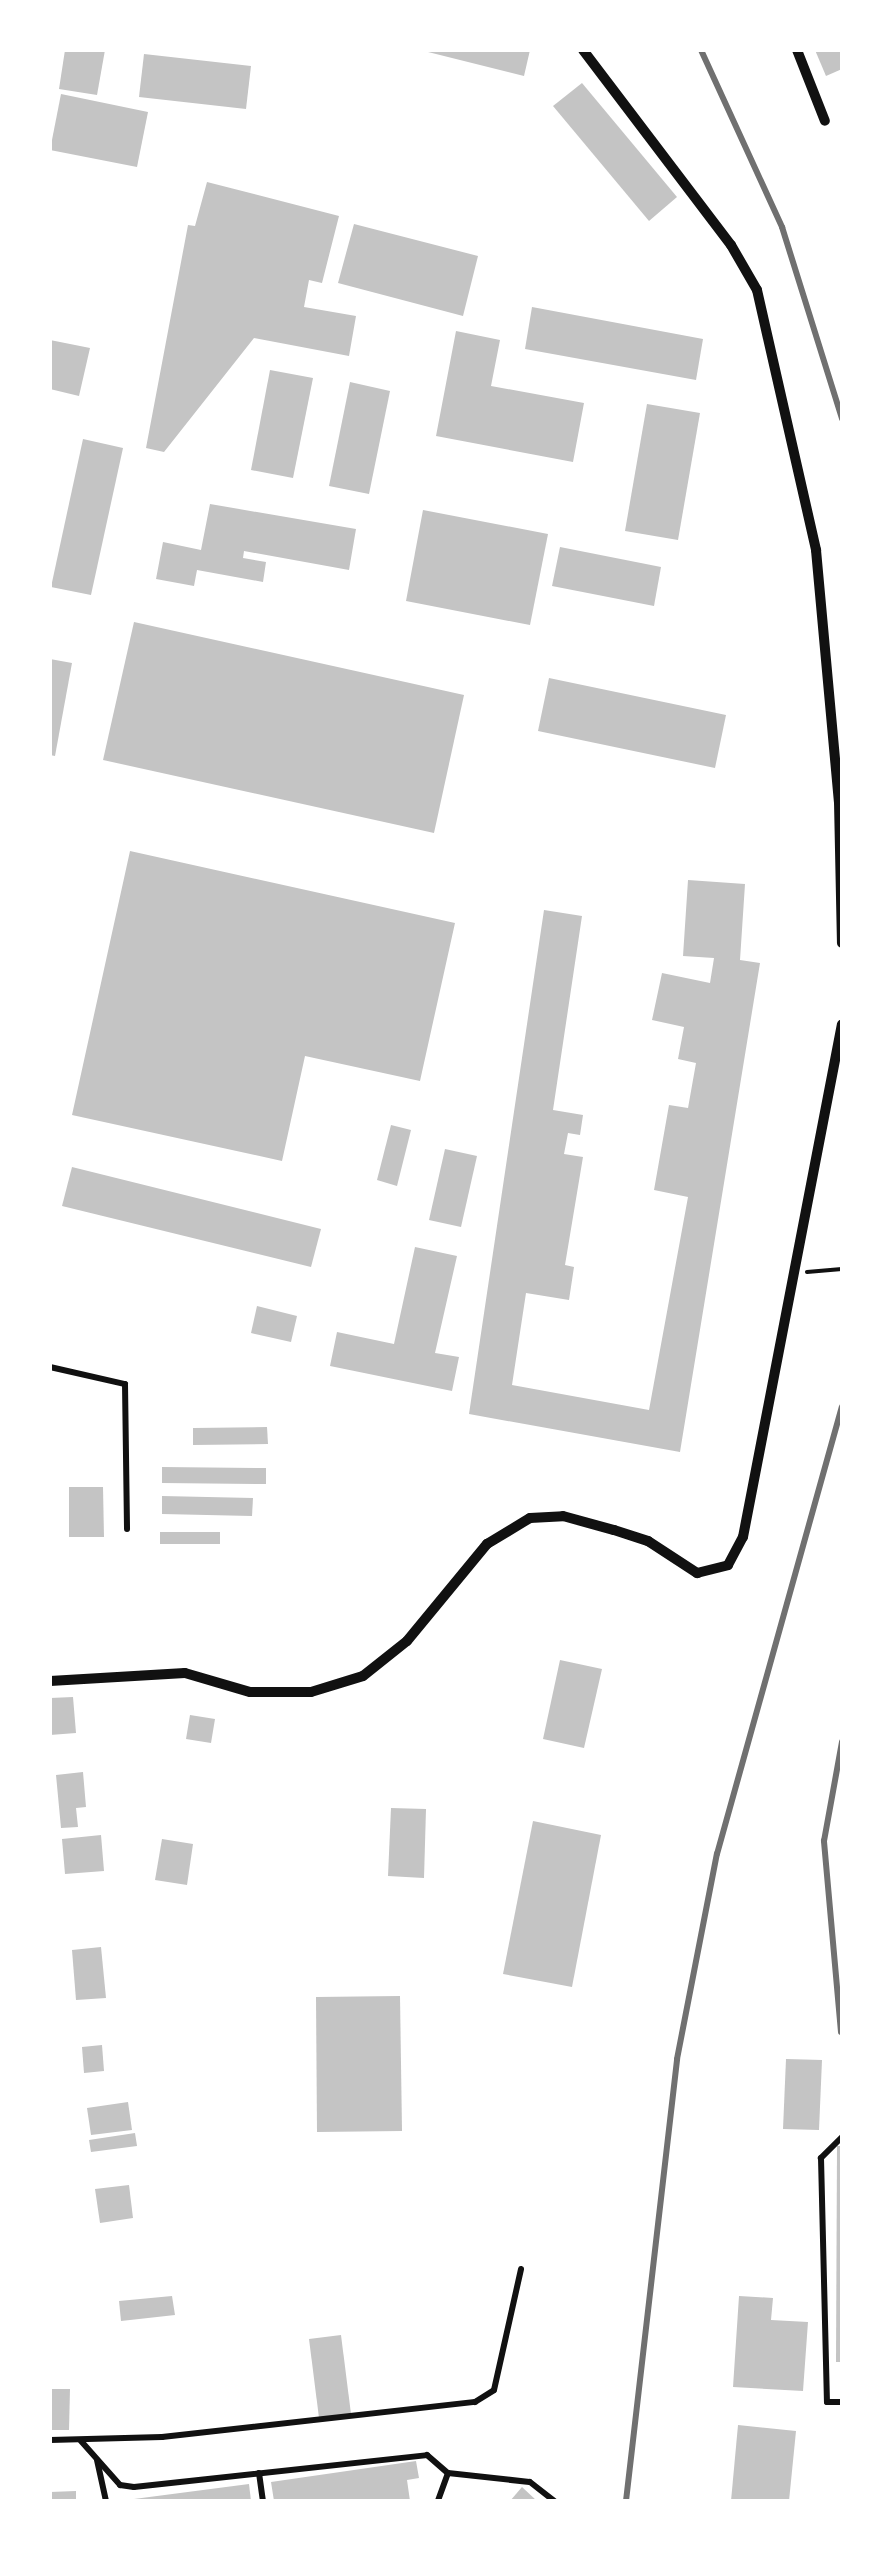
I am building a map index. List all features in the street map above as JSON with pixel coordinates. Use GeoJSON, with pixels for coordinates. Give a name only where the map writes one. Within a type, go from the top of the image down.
{"type":"FeatureCollection","features":[{"type":"Feature","properties":{"kind":"street"},"geometry":{"type":"LineString","coordinates":[[583,50],[731,245],[756,290],[816,550],[840,802],[842,942]]}},
{"type":"Feature","properties":{"kind":"street"},"geometry":{"type":"LineString","coordinates":[[797,50],[825,121]]}},
{"type":"Feature","properties":{"kind":"street"},"geometry":{"type":"LineString","coordinates":[[50,1681],[185,1673],[250,1692],[296,1692],[363,1676],[407,1640],[487,1544],[530,1518],[563,1516],[614,1530],[648,1541],[697,1572],[728,1565],[743,1537],[842,1024]]}},
{"type":"Feature","properties":{"kind":"lane"},"geometry":{"type":"LineString","coordinates":[[50,1366],[124,1384],[127,1529]]}},
{"type":"Feature","properties":{"kind":"lane"},"geometry":{"type":"LineString","coordinates":[[842,2137],[821,2158],[827,2402],[842,2402]]}},
{"type":"Feature","properties":{"kind":"lane"},"geometry":{"type":"LineString","coordinates":[[50,2440],[162,2437],[486,2398],[494,2390],[521,2268]]}},
{"type":"Feature","properties":{"kind":"lane"},"geometry":{"type":"LineString","coordinates":[[80,2440],[120,2485],[134,2487],[427,2455],[448,2473],[530,2482],[554,2501]]}},
{"type":"Feature","properties":{"kind":"lane"},"geometry":{"type":"LineString","coordinates":[[97,2459],[106,2501]]}},
{"type":"Feature","properties":{"kind":"lane"},"geometry":{"type":"LineString","coordinates":[[259,2473],[263,2501]]}},
{"type":"Feature","properties":{"kind":"lane"},"geometry":{"type":"LineString","coordinates":[[438,2501],[448,2473]]}},
{"type":"Feature","properties":{"kind":"path"},"geometry":{"type":"LineString","coordinates":[[796,1273],[842,1268]]}},
{"type":"Feature","properties":{"kind":"building"},"geometry":{"type":"Polygon","coordinates":[[[65,50],[105,50],[97,95],[59,89],[65,50]]]}},
{"type":"Feature","properties":{"kind":"building"},"geometry":{"type":"Polygon","coordinates":[[[420,50],[530,50],[524,76],[420,50]]]}},
{"type":"Feature","properties":{"kind":"building"},"geometry":{"type":"Polygon","coordinates":[[[815,50],[842,50],[842,69],[826,76],[815,50]]]}},
{"type":"Feature","properties":{"kind":"building"},"geometry":{"type":"Polygon","coordinates":[[[144,54],[251,66],[246,109],[139,97],[144,54]]]}},
{"type":"Feature","properties":{"kind":"building"},"geometry":{"type":"Polygon","coordinates":[[[582,83],[677,197],[649,221],[553,106],[582,83]]]}},
{"type":"Feature","properties":{"kind":"building"},"geometry":{"type":"Polygon","coordinates":[[[61,94],[148,112],[137,167],[50,150],[61,94]]]}},
{"type":"Feature","properties":{"kind":"building"},"geometry":{"type":"Polygon","coordinates":[[[207,182],[339,216],[322,283],[309,280],[304,307],[356,316],[349,356],[254,338],[164,452],[146,448],[188,225],[195,226],[207,182]]]}},
{"type":"Feature","properties":{"kind":"building"},"geometry":{"type":"Polygon","coordinates":[[[354,224],[478,256],[463,316],[338,283],[354,224]]]}},
{"type":"Feature","properties":{"kind":"building"},"geometry":{"type":"Polygon","coordinates":[[[532,307],[703,339],[696,380],[525,349],[532,307]]]}},
{"type":"Feature","properties":{"kind":"building"},"geometry":{"type":"Polygon","coordinates":[[[456,331],[500,340],[491,386],[584,403],[573,462],[436,436],[456,331]]]}},
{"type":"Feature","properties":{"kind":"building"},"geometry":{"type":"Polygon","coordinates":[[[50,340],[90,348],[79,396],[50,389],[50,340]]]}},
{"type":"Feature","properties":{"kind":"building"},"geometry":{"type":"Polygon","coordinates":[[[270,370],[313,378],[293,478],[251,470],[270,370]]]}},
{"type":"Feature","properties":{"kind":"building"},"geometry":{"type":"Polygon","coordinates":[[[350,382],[390,391],[369,494],[329,486],[350,382]]]}},
{"type":"Feature","properties":{"kind":"building"},"geometry":{"type":"Polygon","coordinates":[[[647,404],[700,413],[678,540],[625,531],[647,404]]]}},
{"type":"Feature","properties":{"kind":"building"},"geometry":{"type":"Polygon","coordinates":[[[83,439],[123,448],[91,595],[51,587],[83,439]]]}},
{"type":"Feature","properties":{"kind":"building"},"geometry":{"type":"Polygon","coordinates":[[[210,504],[356,529],[349,570],[244,551],[243,558],[266,562],[263,582],[197,570],[194,586],[156,579],[163,542],[201,550],[210,504]]]}},
{"type":"Feature","properties":{"kind":"building"},"geometry":{"type":"Polygon","coordinates":[[[423,510],[548,534],[530,625],[406,601],[423,510]]]}},
{"type":"Feature","properties":{"kind":"building"},"geometry":{"type":"Polygon","coordinates":[[[560,547],[661,567],[654,606],[552,586],[560,547]]]}},
{"type":"Feature","properties":{"kind":"building"},"geometry":{"type":"Polygon","coordinates":[[[134,622],[464,695],[434,833],[103,760],[134,622]]]}},
{"type":"Feature","properties":{"kind":"building"},"geometry":{"type":"Polygon","coordinates":[[[50,659],[72,663],[55,756],[50,755],[50,659]]]}},
{"type":"Feature","properties":{"kind":"building"},"geometry":{"type":"Polygon","coordinates":[[[549,678],[726,715],[715,768],[538,731],[549,678]]]}},
{"type":"Feature","properties":{"kind":"building"},"geometry":{"type":"Polygon","coordinates":[[[130,851],[455,923],[420,1081],[305,1056],[282,1161],[72,1115],[130,851]]]}},
{"type":"Feature","properties":{"kind":"building"},"geometry":{"type":"Polygon","coordinates":[[[688,880],[745,884],[740,960],[760,963],[680,1452],[469,1414],[544,910],[582,916],[553,1110],[583,1115],[580,1135],[568,1133],[564,1154],[583,1157],[565,1265],[574,1267],[569,1300],[526,1293],[512,1385],[649,1410],[688,1197],[654,1190],[669,1105],[688,1108],[696,1063],[678,1059],[684,1027],[652,1020],[662,973],[710,983],[714,958],[683,956],[688,880]]]}},
{"type":"Feature","properties":{"kind":"building"},"geometry":{"type":"Polygon","coordinates":[[[391,1125],[411,1130],[397,1186],[377,1180],[391,1125]]]}},
{"type":"Feature","properties":{"kind":"building"},"geometry":{"type":"Polygon","coordinates":[[[445,1149],[477,1156],[461,1227],[429,1220],[445,1149]]]}},
{"type":"Feature","properties":{"kind":"building"},"geometry":{"type":"Polygon","coordinates":[[[72,1167],[321,1229],[311,1267],[62,1206],[72,1167]]]}},
{"type":"Feature","properties":{"kind":"building"},"geometry":{"type":"Polygon","coordinates":[[[415,1247],[457,1256],[435,1353],[459,1357],[452,1391],[330,1366],[337,1332],[394,1344],[415,1247]]]}},
{"type":"Feature","properties":{"kind":"building"},"geometry":{"type":"Polygon","coordinates":[[[257,1306],[297,1316],[291,1342],[251,1333],[257,1306]]]}},
{"type":"Feature","properties":{"kind":"building"},"geometry":{"type":"Polygon","coordinates":[[[267,1427],[268,1444],[193,1445],[193,1428],[267,1427]]]}},
{"type":"Feature","properties":{"kind":"building"},"geometry":{"type":"Polygon","coordinates":[[[162,1467],[266,1468],[266,1484],[162,1483],[162,1467]]]}},
{"type":"Feature","properties":{"kind":"building"},"geometry":{"type":"Polygon","coordinates":[[[69,1487],[103,1487],[104,1537],[69,1537],[69,1487]]]}},
{"type":"Feature","properties":{"kind":"building"},"geometry":{"type":"Polygon","coordinates":[[[162,1496],[253,1498],[252,1516],[162,1514],[162,1496]]]}},
{"type":"Feature","properties":{"kind":"building"},"geometry":{"type":"Polygon","coordinates":[[[160,1532],[220,1532],[220,1544],[160,1544],[160,1532]]]}},
{"type":"Feature","properties":{"kind":"building"},"geometry":{"type":"Polygon","coordinates":[[[560,1660],[602,1669],[584,1748],[543,1739],[560,1660]]]}},
{"type":"Feature","properties":{"kind":"building"},"geometry":{"type":"Polygon","coordinates":[[[73,1697],[76,1733],[50,1735],[50,1698],[73,1697]]]}},
{"type":"Feature","properties":{"kind":"building"},"geometry":{"type":"Polygon","coordinates":[[[190,1715],[215,1719],[211,1743],[186,1739],[190,1715]]]}},
{"type":"Feature","properties":{"kind":"building"},"geometry":{"type":"Polygon","coordinates":[[[83,1772],[86,1807],[76,1808],[78,1827],[61,1828],[56,1775],[83,1772]]]}},
{"type":"Feature","properties":{"kind":"building"},"geometry":{"type":"Polygon","coordinates":[[[391,1808],[426,1809],[424,1878],[388,1876],[391,1808]]]}},
{"type":"Feature","properties":{"kind":"building"},"geometry":{"type":"Polygon","coordinates":[[[533,1821],[601,1835],[572,1987],[503,1974],[533,1821]]]}},
{"type":"Feature","properties":{"kind":"building"},"geometry":{"type":"Polygon","coordinates":[[[101,1835],[104,1871],[65,1874],[62,1839],[101,1835]]]}},
{"type":"Feature","properties":{"kind":"building"},"geometry":{"type":"Polygon","coordinates":[[[162,1839],[193,1844],[187,1885],[155,1880],[162,1839]]]}},
{"type":"Feature","properties":{"kind":"building"},"geometry":{"type":"Polygon","coordinates":[[[101,1947],[106,1998],[76,2000],[72,1950],[101,1947]]]}},
{"type":"Feature","properties":{"kind":"building"},"geometry":{"type":"Polygon","coordinates":[[[400,1996],[402,2131],[317,2132],[316,1997],[400,1996]]]}},
{"type":"Feature","properties":{"kind":"building"},"geometry":{"type":"Polygon","coordinates":[[[102,2045],[104,2071],[84,2073],[82,2047],[102,2045]]]}},
{"type":"Feature","properties":{"kind":"building"},"geometry":{"type":"Polygon","coordinates":[[[786,2059],[822,2060],[819,2130],[783,2129],[786,2059]]]}},
{"type":"Feature","properties":{"kind":"building"},"geometry":{"type":"Polygon","coordinates":[[[128,2102],[132,2130],[91,2135],[87,2108],[128,2102]]]}},
{"type":"Feature","properties":{"kind":"building"},"geometry":{"type":"Polygon","coordinates":[[[135,2133],[137,2146],[91,2152],[89,2140],[135,2133]]]}},
{"type":"Feature","properties":{"kind":"building"},"geometry":{"type":"Polygon","coordinates":[[[837,2146],[842,2146],[842,2362],[836,2362],[837,2146]]]}},
{"type":"Feature","properties":{"kind":"building"},"geometry":{"type":"Polygon","coordinates":[[[129,2185],[133,2218],[100,2223],[95,2189],[129,2185]]]}},
{"type":"Feature","properties":{"kind":"building"},"geometry":{"type":"Polygon","coordinates":[[[172,2296],[175,2315],[121,2321],[119,2301],[172,2296]]]}},
{"type":"Feature","properties":{"kind":"building"},"geometry":{"type":"Polygon","coordinates":[[[739,2296],[773,2298],[771,2320],[808,2322],[803,2391],[733,2387],[739,2296]]]}},
{"type":"Feature","properties":{"kind":"building"},"geometry":{"type":"Polygon","coordinates":[[[341,2335],[351,2414],[319,2418],[309,2339],[341,2335]]]}},
{"type":"Feature","properties":{"kind":"building"},"geometry":{"type":"Polygon","coordinates":[[[50,2389],[70,2389],[69,2430],[50,2430],[50,2389]]]}},
{"type":"Feature","properties":{"kind":"building"},"geometry":{"type":"Polygon","coordinates":[[[738,2425],[796,2431],[789,2501],[731,2501],[738,2425]]]}},
{"type":"Feature","properties":{"kind":"building"},"geometry":{"type":"Polygon","coordinates":[[[416,2461],[419,2478],[407,2480],[410,2501],[274,2501],[271,2482],[416,2461]]]}},
{"type":"Feature","properties":{"kind":"building"},"geometry":{"type":"Polygon","coordinates":[[[249,2484],[251,2501],[134,2499],[249,2484]]]}},
{"type":"Feature","properties":{"kind":"building"},"geometry":{"type":"Polygon","coordinates":[[[522,2487],[537,2501],[510,2501],[522,2487]]]}},
{"type":"Feature","properties":{"kind":"building"},"geometry":{"type":"Polygon","coordinates":[[[76,2491],[76,2501],[50,2501],[50,2492],[76,2491]]]}},
{"type":"Feature","properties":{"kind":"railway"},"geometry":{"type":"LineString","coordinates":[[701,50],[782,227],[842,419]]}},
{"type":"Feature","properties":{"kind":"railway"},"geometry":{"type":"LineString","coordinates":[[626,2501],[677,2059],[717,1854],[842,1407]]}},
{"type":"Feature","properties":{"kind":"railway"},"geometry":{"type":"LineString","coordinates":[[841,2032],[824,1841],[842,1742]]}}]}
